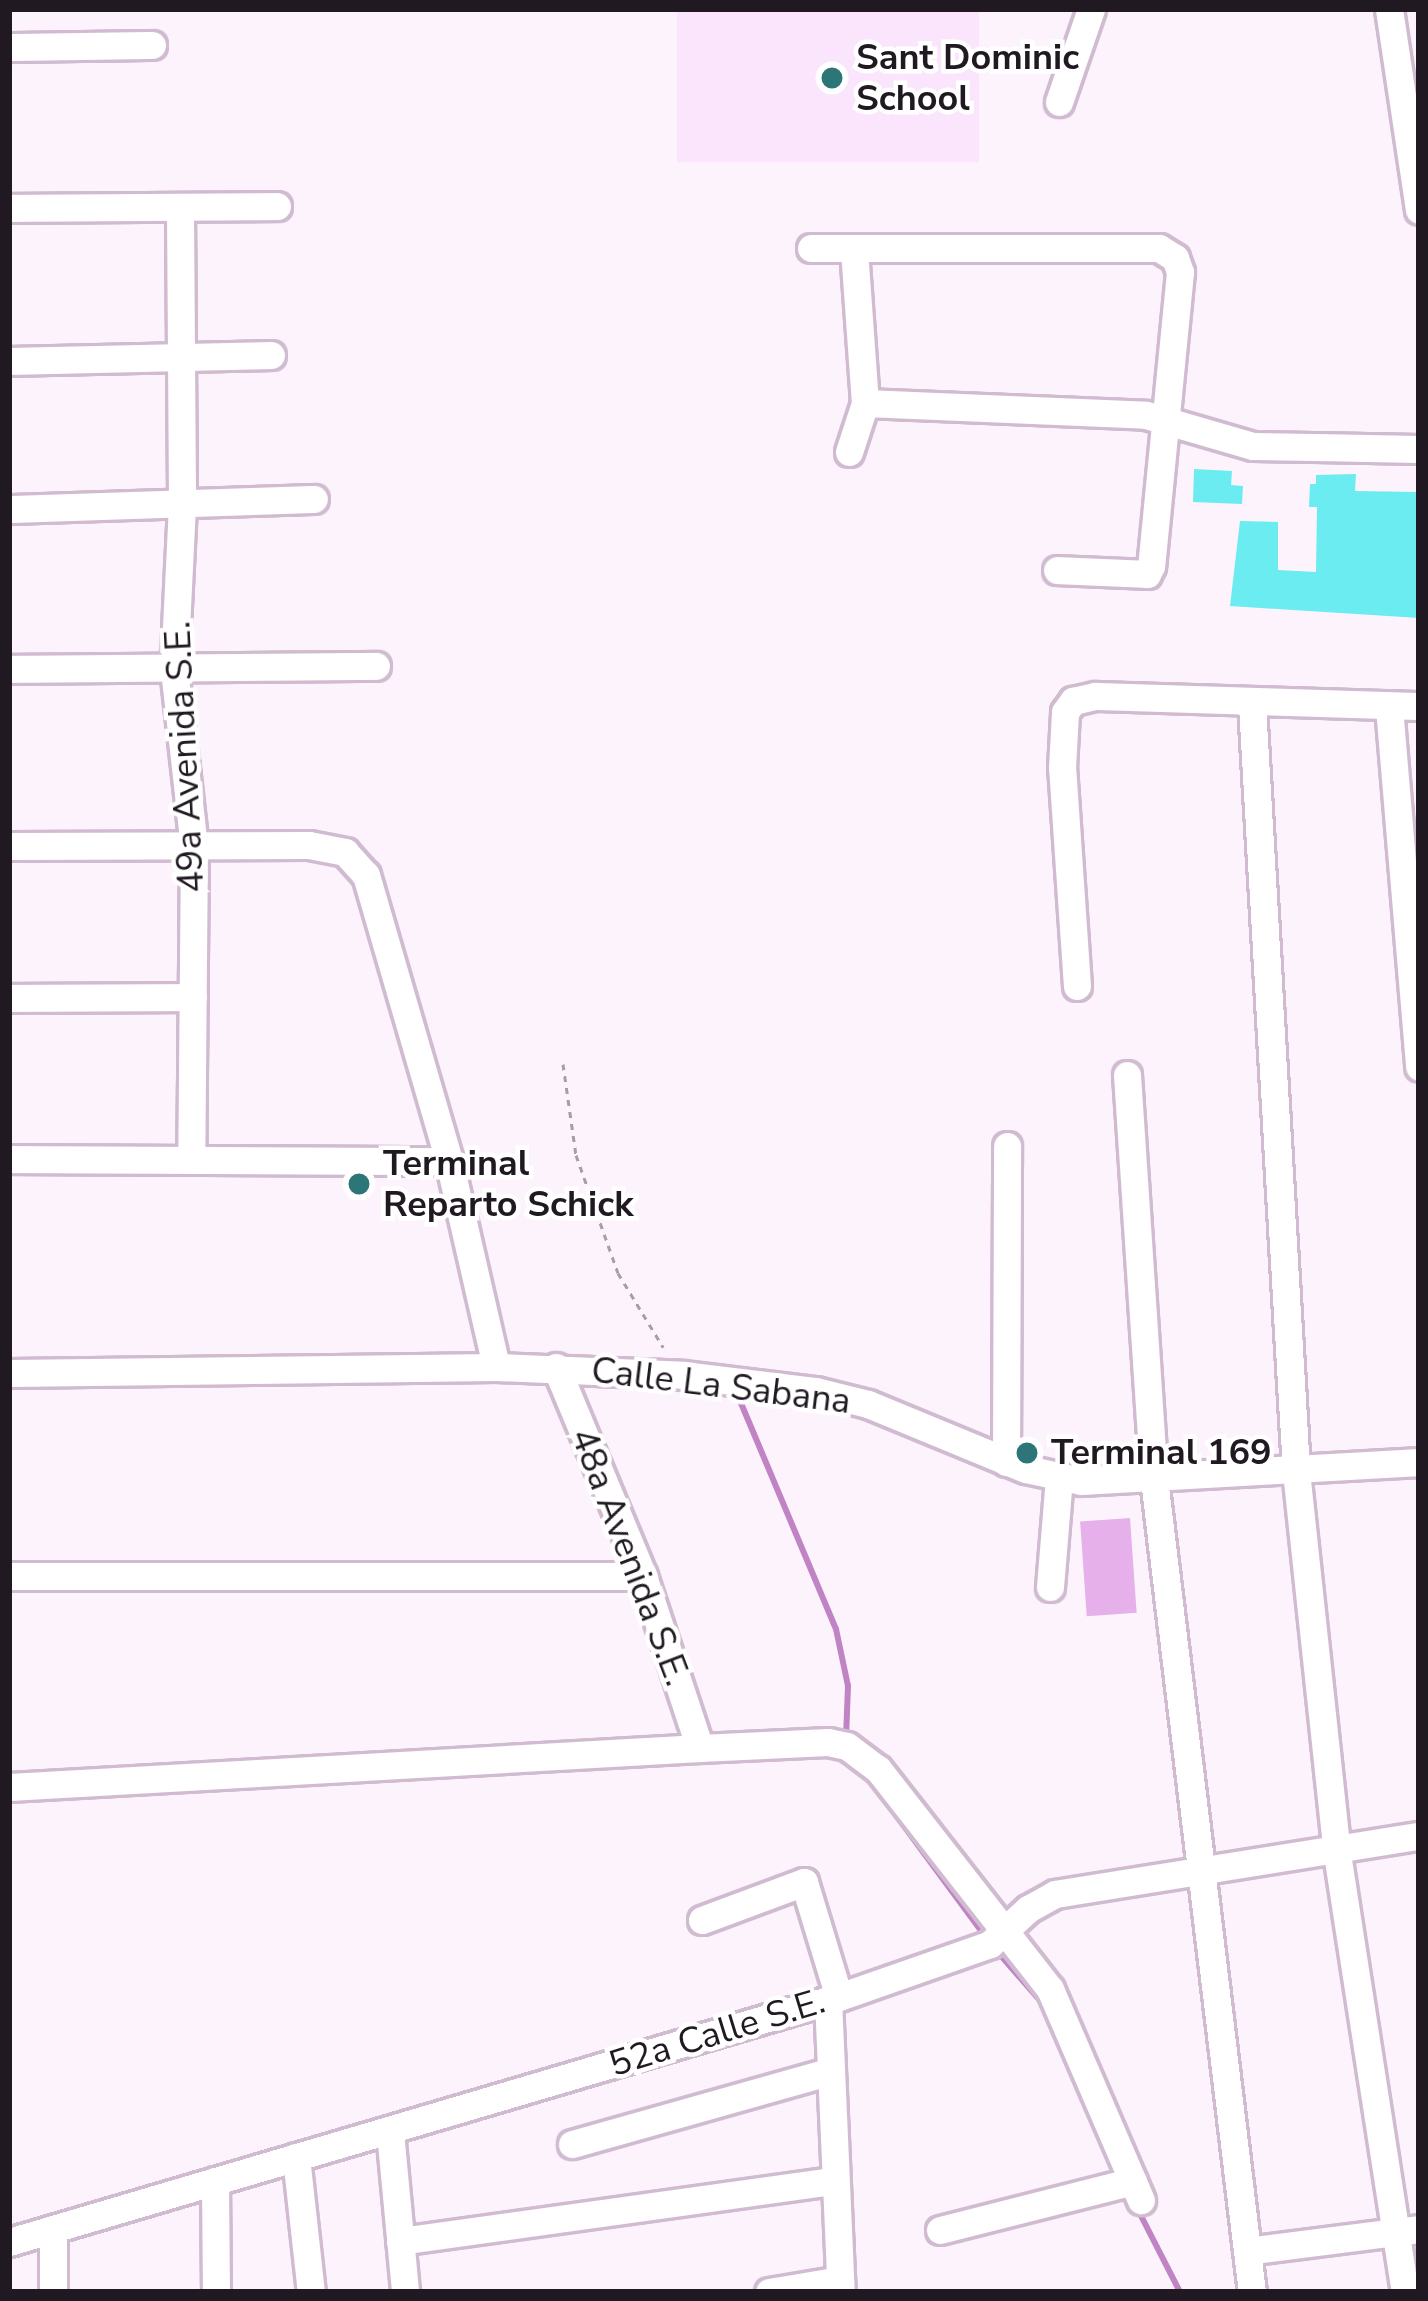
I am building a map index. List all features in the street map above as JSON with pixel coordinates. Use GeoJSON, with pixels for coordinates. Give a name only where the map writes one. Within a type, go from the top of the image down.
{"type":"FeatureCollection","features":[{"type":"Feature","properties":{"kind":"street"},"geometry":{"type":"LineString","coordinates":[[1059,101],[1091,9]]}},
{"type":"Feature","properties":{"kind":"street"},"geometry":{"type":"LineString","coordinates":[[1389,9],[1419,210]]}},
{"type":"Feature","properties":{"kind":"street"},"geometry":{"type":"LineString","coordinates":[[9,47],[152,45]]}},
{"type":"Feature","properties":{"kind":"street"},"geometry":{"type":"LineString","coordinates":[[9,208],[277,206]]}},
{"type":"Feature","properties":{"kind":"street","name":"49a Avenida S.E."},"geometry":{"type":"LineString","coordinates":[[180,210],[182,505],[174,669],[194,846],[191,1160]]}},
{"type":"Feature","properties":{"kind":"street"},"geometry":{"type":"LineString","coordinates":[[811,248],[1159,248],[1175,258],[1180,272],[1167,420],[1147,574],[1057,570]]}},
{"type":"Feature","properties":{"kind":"street"},"geometry":{"type":"LineString","coordinates":[[849,452],[865,403],[854,250]]}},
{"type":"Feature","properties":{"kind":"street"},"geometry":{"type":"LineString","coordinates":[[9,361],[271,356]]}},
{"type":"Feature","properties":{"kind":"street"},"geometry":{"type":"LineString","coordinates":[[865,403],[1008,407],[1167,420],[1253,446],[1419,449]]}},
{"type":"Feature","properties":{"kind":"street"},"geometry":{"type":"LineString","coordinates":[[9,508],[314,500]]}},
{"type":"Feature","properties":{"kind":"street"},"geometry":{"type":"LineString","coordinates":[[9,669],[376,666]]}},
{"type":"Feature","properties":{"kind":"street"},"geometry":{"type":"LineString","coordinates":[[1077,986],[1062,768],[1065,712],[1073,701],[1095,696],[1252,705],[1419,706]]}},
{"type":"Feature","properties":{"kind":"street"},"geometry":{"type":"LineString","coordinates":[[1252,705],[1296,1471],[1336,1847],[1408,2231],[1405,2292]]}},
{"type":"Feature","properties":{"kind":"street"},"geometry":{"type":"LineString","coordinates":[[1389,707],[1419,1067]]}},
{"type":"Feature","properties":{"kind":"street"},"geometry":{"type":"LineString","coordinates":[[9,846],[309,845],[345,852],[366,874],[448,1161],[496,1367]]}},
{"type":"Feature","properties":{"kind":"street"},"geometry":{"type":"LineString","coordinates":[[9,998],[193,997]]}},
{"type":"Feature","properties":{"kind":"street"},"geometry":{"type":"LineString","coordinates":[[1127,1075],[1154,1479],[1252,2292]]}},
{"type":"Feature","properties":{"kind":"street"},"geometry":{"type":"LineString","coordinates":[[1006,1462],[1007,1146]]}},
{"type":"Feature","properties":{"kind":"street"},"geometry":{"type":"LineString","coordinates":[[9,1160],[448,1161]]}},
{"type":"Feature","properties":{"kind":"street","name":"Calle La Sabana"},"geometry":{"type":"LineString","coordinates":[[9,1373],[556,1367],[683,1375],[816,1391],[868,1404],[1006,1462],[1059,1477],[1154,1479],[1419,1462]]}},
{"type":"Feature","properties":{"kind":"street","name":"48a Avenida S.E."},"geometry":{"type":"LineString","coordinates":[[556,1367],[643,1576],[700,1748]]}},
{"type":"Feature","properties":{"kind":"street"},"geometry":{"type":"LineString","coordinates":[[1050,1587],[1059,1477]]}},
{"type":"Feature","properties":{"kind":"street"},"geometry":{"type":"LineString","coordinates":[[9,1576],[643,1576]]}},
{"type":"Feature","properties":{"kind":"street"},"geometry":{"type":"LineString","coordinates":[[9,1786],[828,1742],[862,1753],[1050,1989],[1137,2190],[940,2230]]}},
{"type":"Feature","properties":{"kind":"street","name":"52a Calle S.E."},"geometry":{"type":"LineString","coordinates":[[9,2242],[834,1999],[1005,1935],[1028,1909],[1055,1894],[1419,1836]]}},
{"type":"Feature","properties":{"kind":"street"},"geometry":{"type":"LineString","coordinates":[[703,1920],[804,1882],[834,1999],[828,2072],[841,2286],[769,2292]]}},
{"type":"Feature","properties":{"kind":"street"},"geometry":{"type":"LineString","coordinates":[[572,2144],[828,2072]]}},
{"type":"Feature","properties":{"kind":"street"},"geometry":{"type":"LineString","coordinates":[[390,2132],[405,2292]]}},
{"type":"Feature","properties":{"kind":"street"},"geometry":{"type":"LineString","coordinates":[[296,2157],[311,2292]]}},
{"type":"Feature","properties":{"kind":"street"},"geometry":{"type":"LineString","coordinates":[[215,2181],[216,2292]]}},
{"type":"Feature","properties":{"kind":"street"},"geometry":{"type":"LineString","coordinates":[[400,2241],[835,2181]]}},
{"type":"Feature","properties":{"kind":"street"},"geometry":{"type":"LineString","coordinates":[[52,2229],[53,2292]]}},
{"type":"Feature","properties":{"kind":"street"},"geometry":{"type":"LineString","coordinates":[[1247,2252],[1408,2231]]}},
{"type":"Feature","properties":{"kind":"path"},"geometry":{"type":"LineString","coordinates":[[563,1064],[576,1155],[618,1273],[683,1375]]}},
{"type":"Feature","properties":{"kind":"shaded area","name":"Sant Dominic School"},"geometry":{"type":"Polygon","coordinates":[[[677,9],[979,9],[979,162],[677,162],[677,9]]]}},
{"type":"Feature","properties":{"kind":"shaded area"},"geometry":{"type":"Polygon","coordinates":[[[1130,1518],[1137,1613],[1087,1616],[1080,1521],[1130,1518]]]}},
{"type":"Feature","properties":{"kind":"building"},"geometry":{"type":"Polygon","coordinates":[[[1194,469],[1232,471],[1231,485],[1243,486],[1242,504],[1193,502],[1194,469]]]}},
{"type":"Feature","properties":{"kind":"building"},"geometry":{"type":"Polygon","coordinates":[[[1356,474],[1355,491],[1419,492],[1419,618],[1230,606],[1240,521],[1278,522],[1278,570],[1316,572],[1317,507],[1309,507],[1310,484],[1316,484],[1316,475],[1356,474]]]}},
{"type":"Feature","properties":{"kind":"waterway"},"geometry":{"type":"LineString","coordinates":[[738,1396],[836,1629],[848,1686],[846,1737]]}},
{"type":"Feature","properties":{"kind":"waterway"},"geometry":{"type":"LineString","coordinates":[[878,1791],[984,1935]]}},
{"type":"Feature","properties":{"kind":"waterway"},"geometry":{"type":"LineString","coordinates":[[996,1950],[1043,2004]]}},
{"type":"Feature","properties":{"kind":"waterway"},"geometry":{"type":"LineString","coordinates":[[1054,2033],[1090,2114]]}},
{"type":"Feature","properties":{"kind":"waterway"},"geometry":{"type":"LineString","coordinates":[[1136,2206],[1180,2292]]}},
{"type":"Feature","properties":{"kind":"place","name":"Sant Dominic School"},"geometry":{"type":"Point","coordinates":[832,78]}},
{"type":"Feature","properties":{"kind":"place","name":"Terminal Reparto Schick"},"geometry":{"type":"Point","coordinates":[359,1184]}},
{"type":"Feature","properties":{"kind":"place","name":"Terminal 169"},"geometry":{"type":"Point","coordinates":[1027,1453]}}]}
